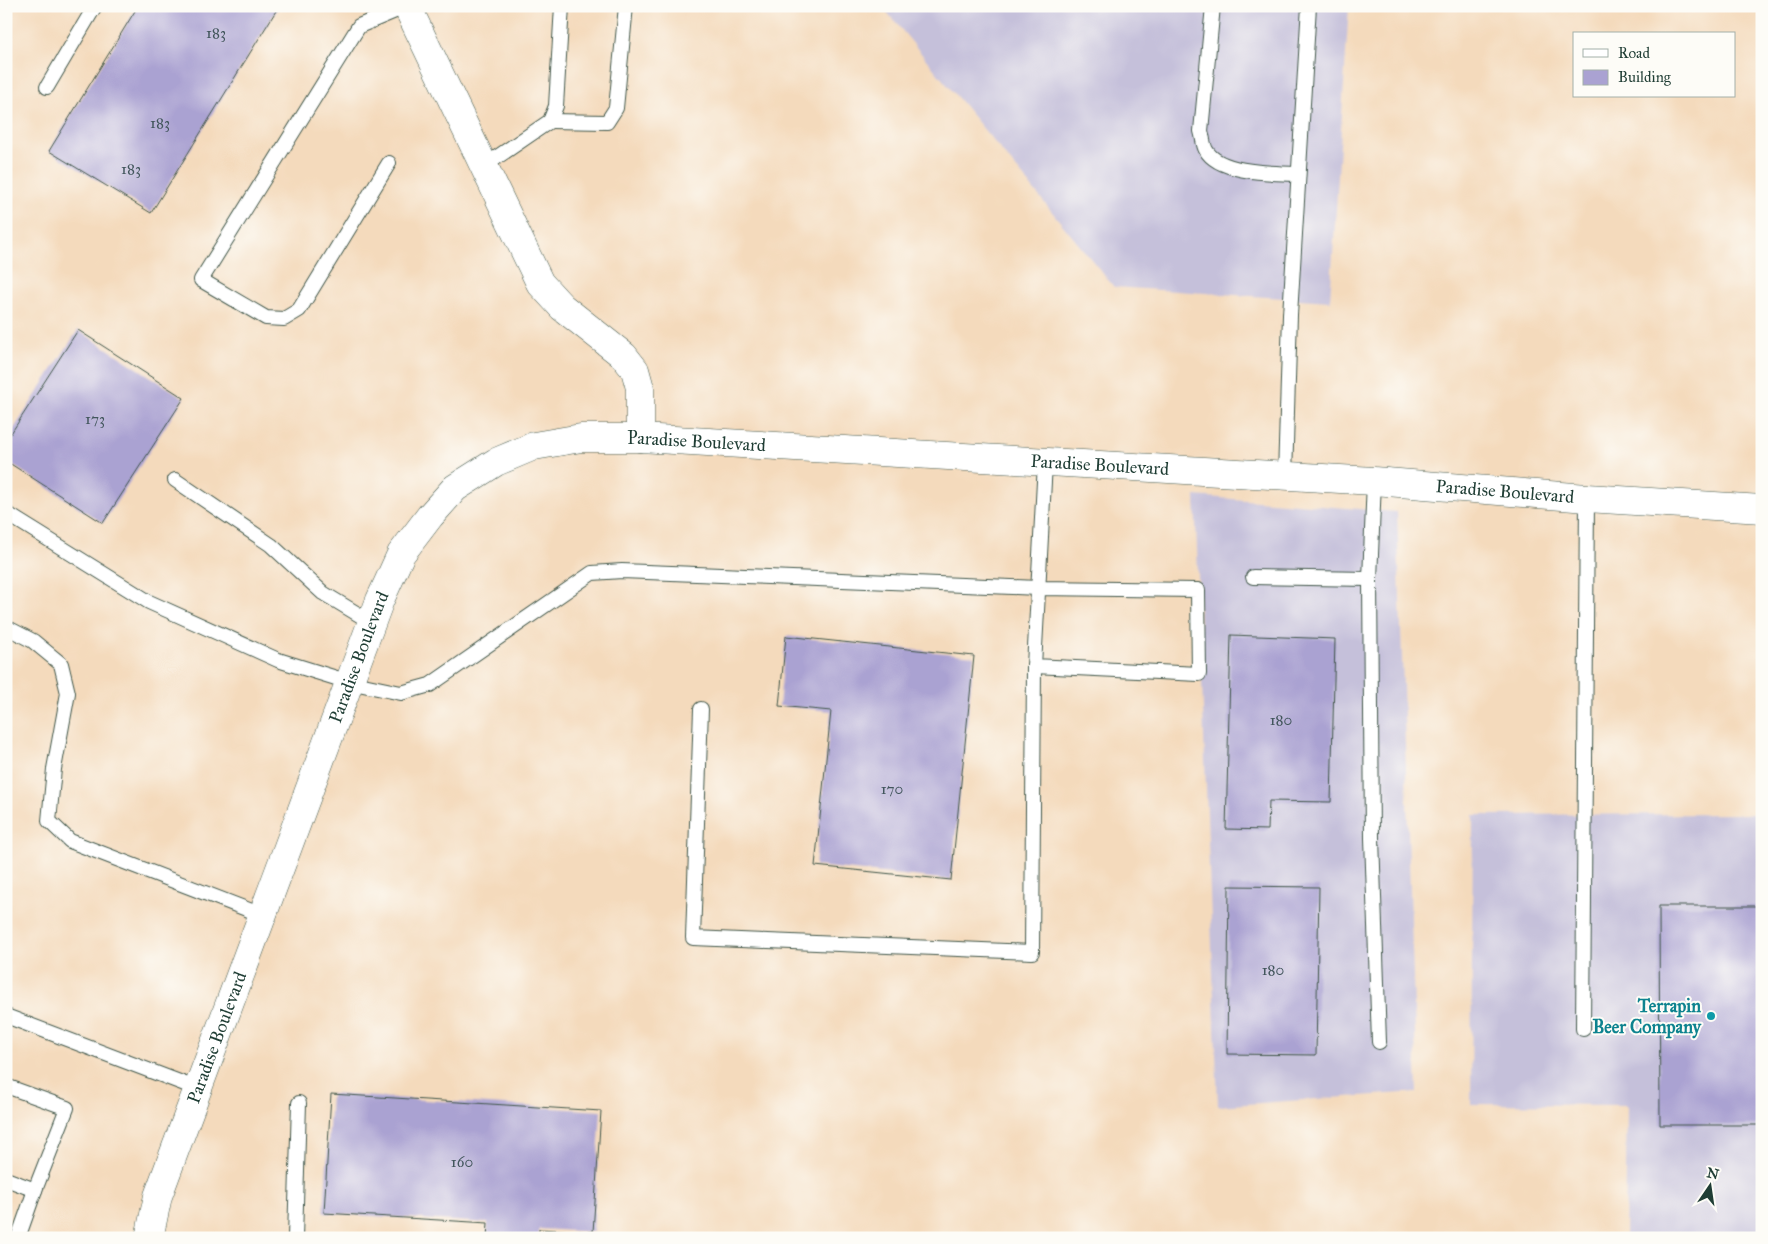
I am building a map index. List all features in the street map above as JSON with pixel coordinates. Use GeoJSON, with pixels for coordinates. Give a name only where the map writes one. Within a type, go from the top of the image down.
{"type":"FeatureCollection","features":[{"type":"Feature","properties":{"kind":"street"},"geometry":{"type":"LineString","coordinates":[[407,6],[540,283],[562,307],[624,356],[635,370],[640,388],[640,438]]}},
{"type":"Feature","properties":{"kind":"street","name":"Paradise Boulevard"},"geometry":{"type":"LineString","coordinates":[[148,1238],[158,1196],[380,600],[402,554],[430,516],[455,488],[496,462],[534,446],[581,438],[640,438],[1374,481],[1587,498],[1762,509]]}},
{"type":"Feature","properties":{"kind":"lane"},"geometry":{"type":"LineString","coordinates":[[47,87],[96,6]]}},
{"type":"Feature","properties":{"kind":"lane"},"geometry":{"type":"LineString","coordinates":[[389,163],[299,310],[284,319],[266,318],[201,280],[359,26],[407,6]]}},
{"type":"Feature","properties":{"kind":"lane"},"geometry":{"type":"LineString","coordinates":[[484,166],[550,121],[556,106],[562,6]]}},
{"type":"Feature","properties":{"kind":"lane"},"geometry":{"type":"LineString","coordinates":[[550,121],[607,122],[616,108],[626,6]]}},
{"type":"Feature","properties":{"kind":"lane"},"geometry":{"type":"LineString","coordinates":[[1213,6],[1201,131],[1206,151],[1220,164],[1256,172],[1298,174]]}},
{"type":"Feature","properties":{"kind":"lane"},"geometry":{"type":"LineString","coordinates":[[1285,476],[1290,315],[1309,6]]}},
{"type":"Feature","properties":{"kind":"lane"},"geometry":{"type":"LineString","coordinates":[[701,710],[693,938],[1032,952],[1034,666],[1045,463]]}},
{"type":"Feature","properties":{"kind":"lane"},"geometry":{"type":"LineString","coordinates":[[175,480],[271,545],[323,593],[371,622]]}},
{"type":"Feature","properties":{"kind":"lane"},"geometry":{"type":"LineString","coordinates":[[1374,481],[1370,579],[1372,838],[1379,1042]]}},
{"type":"Feature","properties":{"kind":"lane"},"geometry":{"type":"LineString","coordinates":[[1583,1029],[1587,498]]}},
{"type":"Feature","properties":{"kind":"lane"},"geometry":{"type":"LineString","coordinates":[[6,513],[149,602],[278,660],[349,682],[401,693],[430,685],[592,573],[622,571],[1038,588],[1198,590],[1199,674],[1034,666]]}},
{"type":"Feature","properties":{"kind":"lane"},"geometry":{"type":"LineString","coordinates":[[1253,577],[1370,579]]}},
{"type":"Feature","properties":{"kind":"lane"},"geometry":{"type":"LineString","coordinates":[[6,627],[33,640],[61,664],[68,693],[54,768],[50,821],[70,841],[262,915]]}},
{"type":"Feature","properties":{"kind":"lane"},"geometry":{"type":"LineString","coordinates":[[6,1016],[198,1089]]}},
{"type":"Feature","properties":{"kind":"lane"},"geometry":{"type":"LineString","coordinates":[[6,1086],[67,1108],[18,1238]]}},
{"type":"Feature","properties":{"kind":"lane"},"geometry":{"type":"LineString","coordinates":[[296,1238],[299,1103]]}},
{"type":"Feature","properties":{"kind":"lane"},"geometry":{"type":"LineString","coordinates":[[6,1179],[36,1190]]}},
{"type":"Feature","properties":{"kind":"shaded area"},"geometry":{"type":"Polygon","coordinates":[[[882,6],[1349,6],[1330,301],[1114,287],[882,6]]]}},
{"type":"Feature","properties":{"kind":"shaded area"},"geometry":{"type":"Polygon","coordinates":[[[1195,496],[1397,512],[1417,1092],[1218,1106],[1195,496]]]}},
{"type":"Feature","properties":{"kind":"shaded area"},"geometry":{"type":"Polygon","coordinates":[[[1762,814],[1762,1238],[1625,1238],[1627,1105],[1471,1104],[1473,815],[1762,814]]]}},
{"type":"Feature","properties":{"kind":"building"},"geometry":{"type":"Polygon","coordinates":[[[138,6],[279,6],[151,213],[49,151],[138,6]]]}},
{"type":"Feature","properties":{"kind":"building"},"geometry":{"type":"Polygon","coordinates":[[[78,330],[184,398],[103,523],[6,461],[6,441],[78,330]]]}},
{"type":"Feature","properties":{"kind":"building"},"geometry":{"type":"Polygon","coordinates":[[[1231,635],[1335,639],[1331,802],[1269,801],[1268,830],[1226,829],[1231,635]]]}},
{"type":"Feature","properties":{"kind":"building"},"geometry":{"type":"Polygon","coordinates":[[[786,636],[974,656],[951,880],[815,866],[831,711],[779,706],[786,636]]]}},
{"type":"Feature","properties":{"kind":"building"},"geometry":{"type":"Polygon","coordinates":[[[1229,886],[1319,887],[1316,1055],[1227,1054],[1229,886]]]}},
{"type":"Feature","properties":{"kind":"building","name":"Terrapin Beer Company"},"geometry":{"type":"Polygon","coordinates":[[[1659,906],[1762,906],[1762,1125],[1660,1125],[1659,906]]]}},
{"type":"Feature","properties":{"kind":"building"},"geometry":{"type":"Polygon","coordinates":[[[331,1094],[601,1111],[593,1232],[539,1229],[539,1238],[487,1238],[488,1223],[324,1213],[331,1094]]]}},
{"type":"Feature","properties":{"kind":"place","name":"Terrapin Beer Company"},"geometry":{"type":"Point","coordinates":[1711,1016]}}]}
